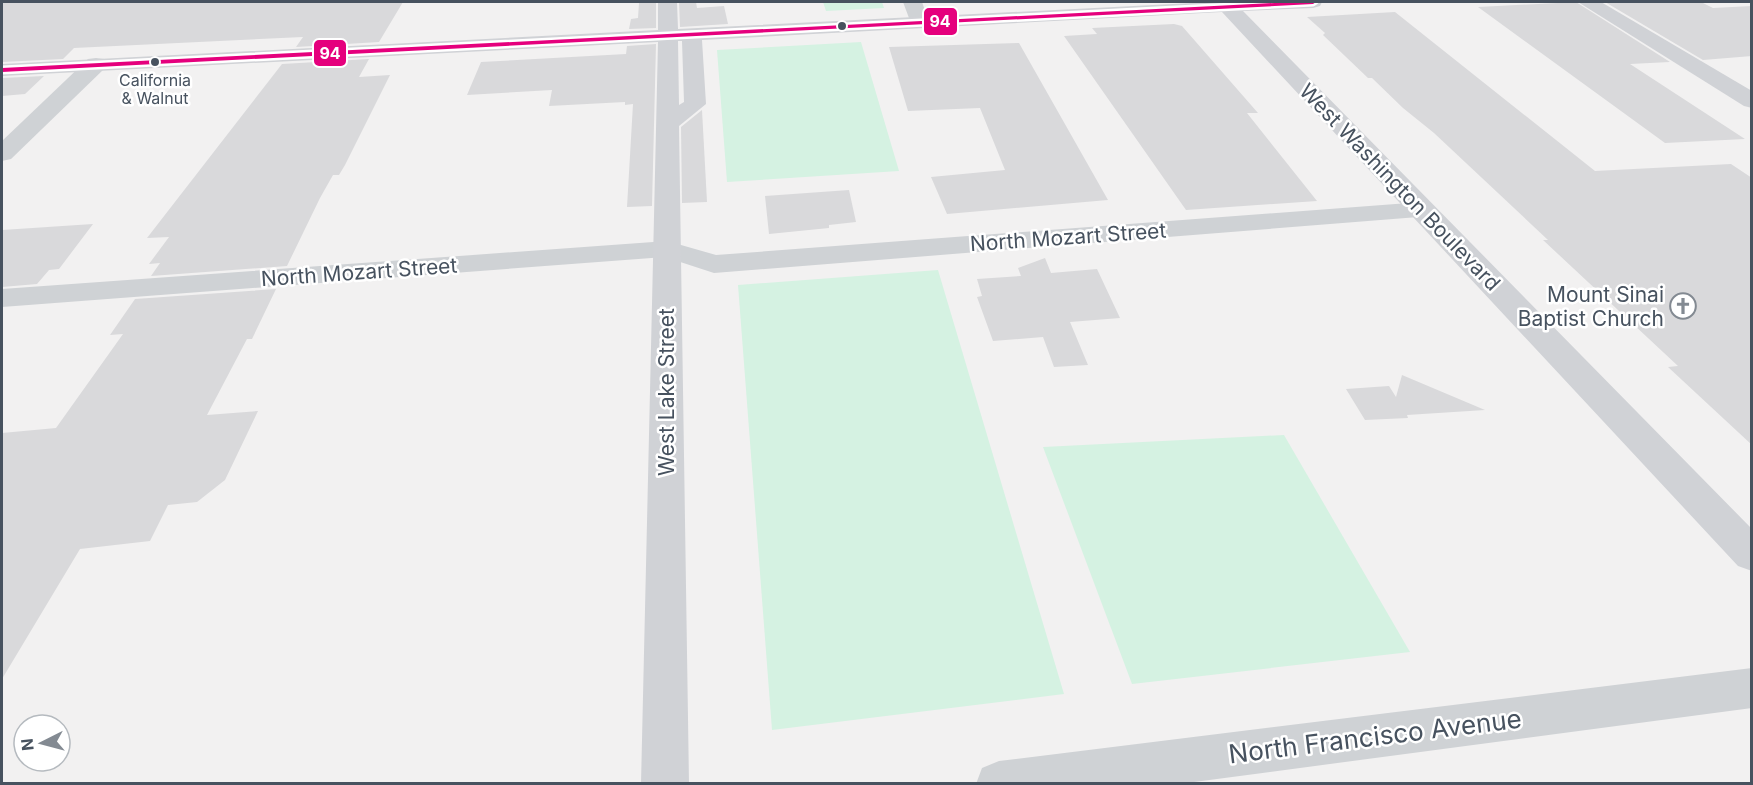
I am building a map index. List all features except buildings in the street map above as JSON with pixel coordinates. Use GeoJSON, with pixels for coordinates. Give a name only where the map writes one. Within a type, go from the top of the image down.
{"type":"FeatureCollection","features":[{"type":"Feature","properties":{"kind":"street"},"geometry":{"type":"LineString","coordinates":[[913,2],[920,22]]}},
{"type":"Feature","properties":{"kind":"street"},"geometry":{"type":"LineString","coordinates":[[2,70],[675,23],[920,22],[1225,4],[1313,2]]}},
{"type":"Feature","properties":{"kind":"street"},"geometry":{"type":"LineString","coordinates":[[1588,2],[1752,101]]}},
{"type":"Feature","properties":{"kind":"street","name":"West Washington Boulevard"},"geometry":{"type":"LineString","coordinates":[[1225,4],[1752,555]]}},
{"type":"Feature","properties":{"kind":"street","name":"West Lake Street"},"geometry":{"type":"LineString","coordinates":[[665,783],[668,123],[675,23]]}},
{"type":"Feature","properties":{"kind":"street"},"geometry":{"type":"LineString","coordinates":[[2,154],[96,64]]}},
{"type":"Feature","properties":{"kind":"street","name":"North Mozart Street"},"geometry":{"type":"LineString","coordinates":[[667,286],[714,264],[1422,210]]}},
{"type":"Feature","properties":{"kind":"street","name":"North Mozart Street"},"geometry":{"type":"LineString","coordinates":[[2,298],[667,249],[714,264]]}},
{"type":"Feature","properties":{"kind":"street","name":"North Francisco Avenue"},"geometry":{"type":"LineString","coordinates":[[999,783],[1752,688]]}},
{"type":"Feature","properties":{"kind":"green space"},"geometry":{"type":"Polygon","coordinates":[[[823,2],[882,2],[884,8],[826,11],[823,2]]]}},
{"type":"Feature","properties":{"kind":"green space"},"geometry":{"type":"Polygon","coordinates":[[[861,42],[899,171],[727,182],[717,50],[861,42]]]}},
{"type":"Feature","properties":{"kind":"green space"},"geometry":{"type":"Polygon","coordinates":[[[938,270],[1064,694],[772,730],[738,285],[938,270]]]}},
{"type":"Feature","properties":{"kind":"green space"},"geometry":{"type":"Polygon","coordinates":[[[1284,435],[1410,652],[1132,684],[1043,447],[1284,435]]]}},
{"type":"Feature","properties":{"kind":"transit line","name":"94"},"geometry":{"type":"LineString","coordinates":[[2,70],[1313,2]]}},
{"type":"Feature","properties":{"kind":"place","name":"California & Walnut"},"geometry":{"type":"Point","coordinates":[155,62]}},
{"type":"Feature","properties":{"kind":"place","name":"Mount Sinai Baptist Church"},"geometry":{"type":"Point","coordinates":[1683,306]}}]}
